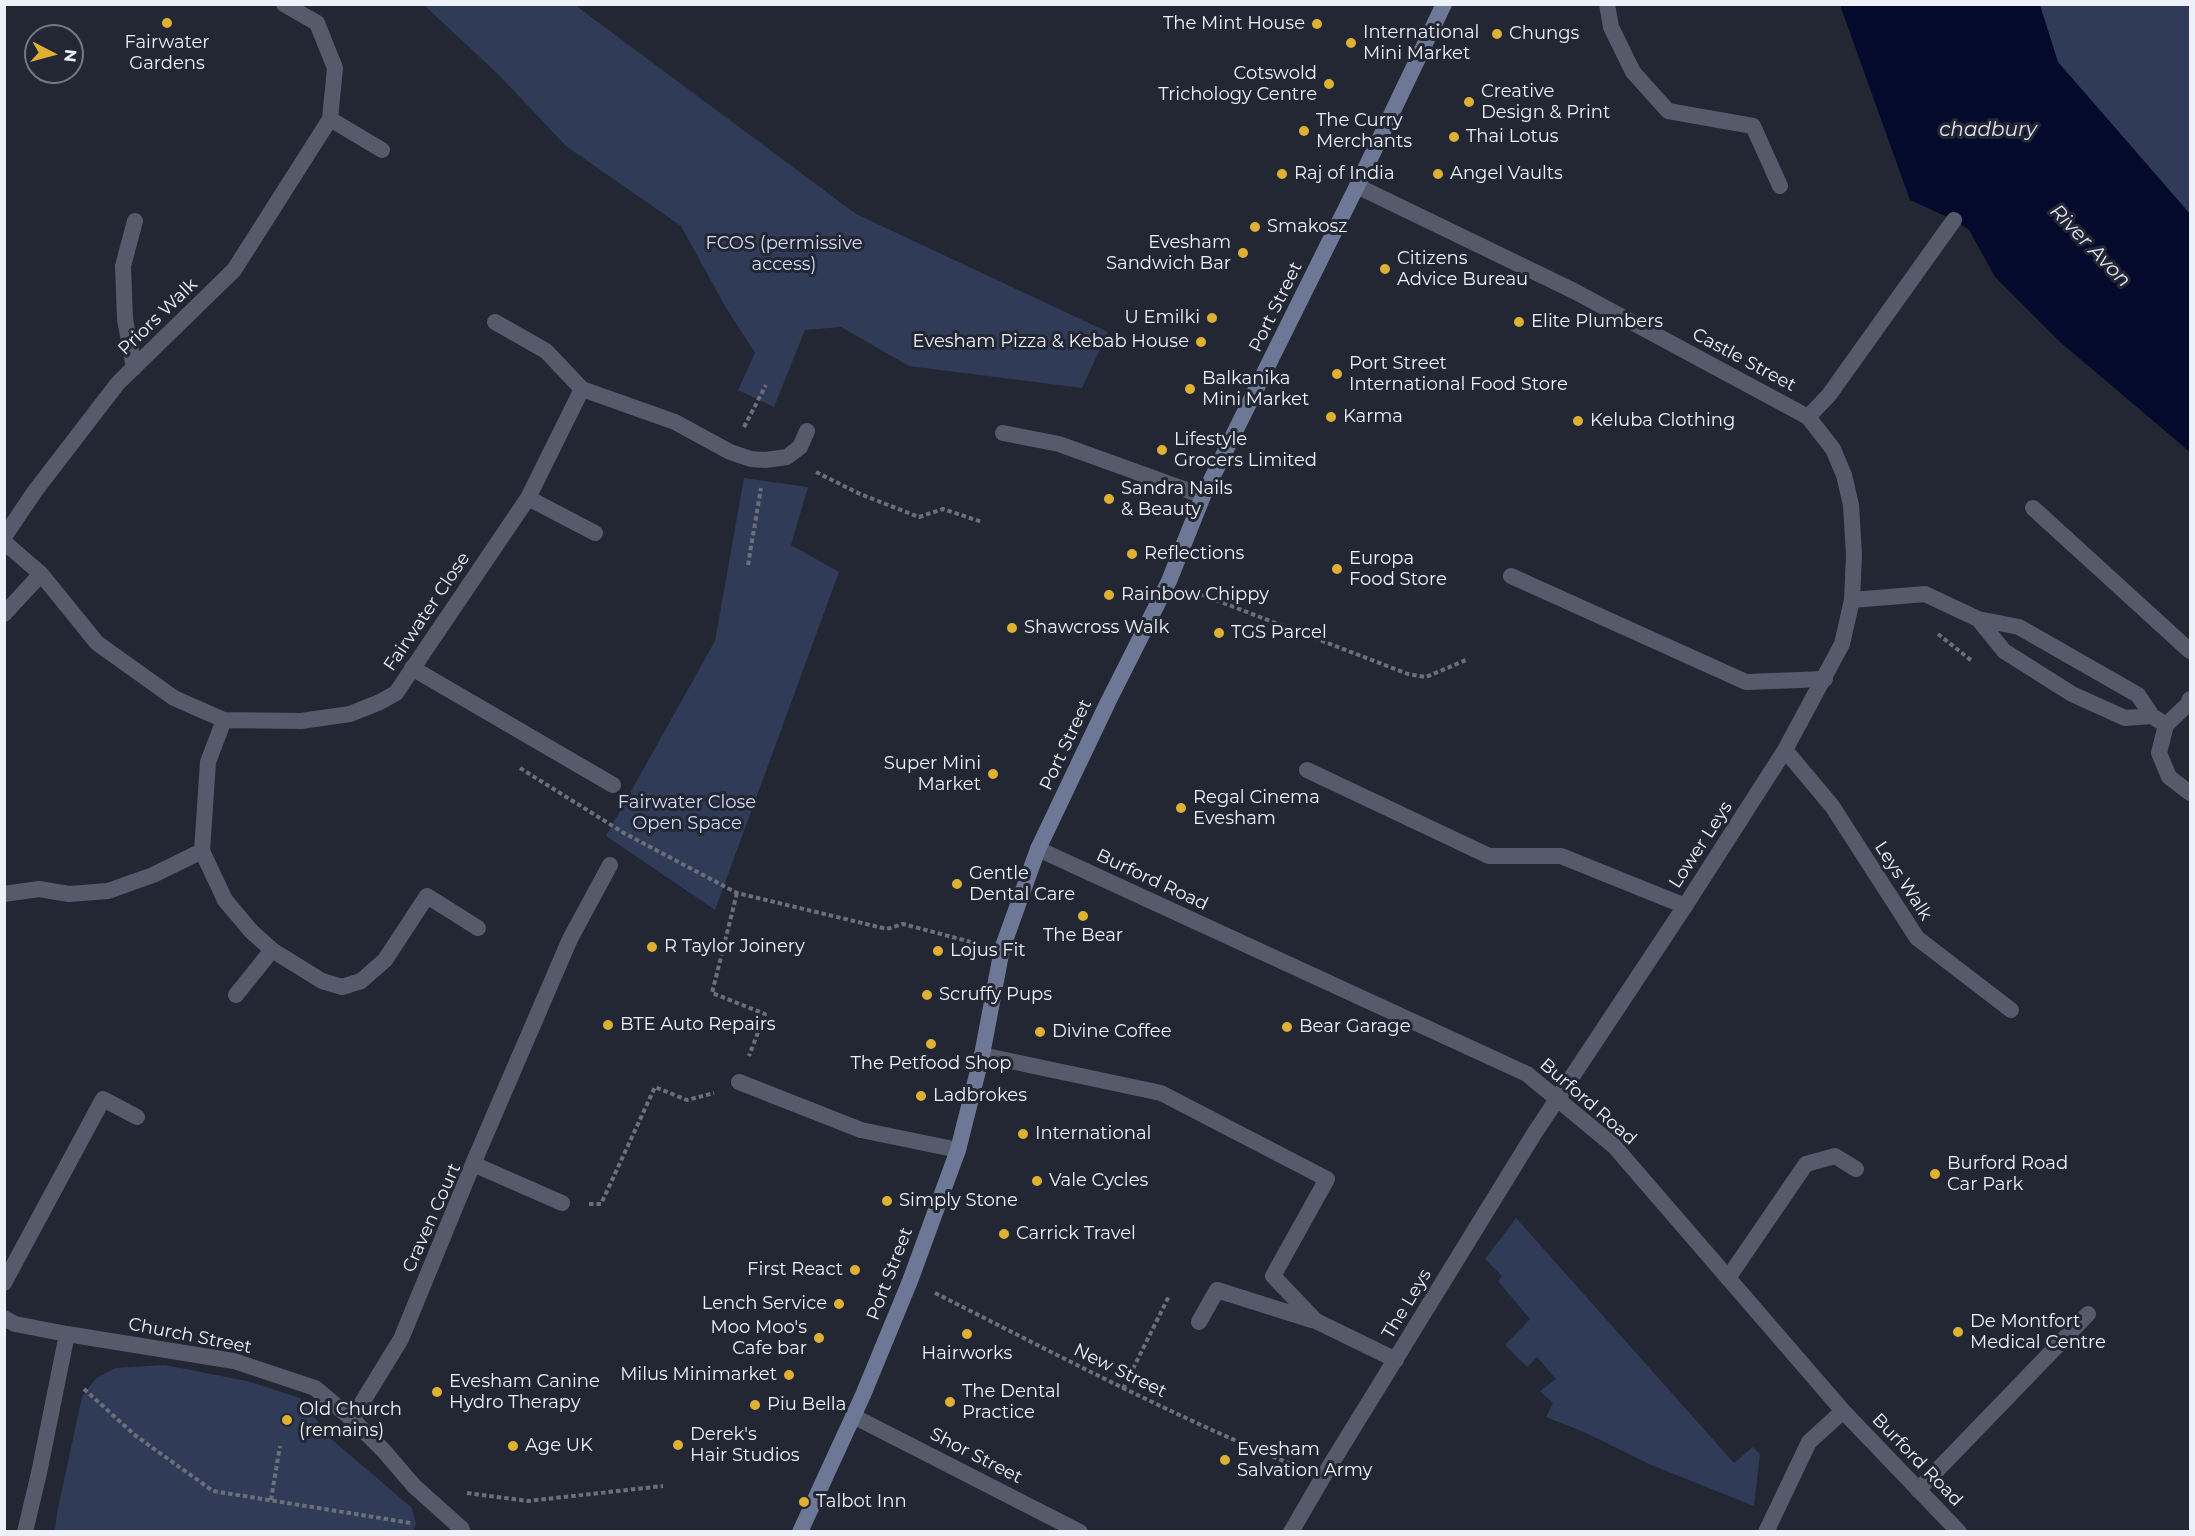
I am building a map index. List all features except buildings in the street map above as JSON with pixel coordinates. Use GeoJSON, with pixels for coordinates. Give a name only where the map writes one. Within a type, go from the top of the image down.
{"type":"FeatureCollection","features":[{"type":"Feature","properties":{"kind":"main road","name":"Port Street"},"geometry":{"type":"LineString","coordinates":[[800,1532],[853,1416],[910,1281],[958,1150],[982,1055],[1002,949],[1038,849],[1169,581],[1203,496],[1358,186],[1444,4]]}},
{"type":"Feature","properties":{"kind":"street","name":"Priors Walk"},"geometry":{"type":"LineString","coordinates":[[4,537],[35,491],[118,383],[234,270],[330,119],[335,68],[317,23],[284,4]]}},
{"type":"Feature","properties":{"kind":"street"},"geometry":{"type":"LineString","coordinates":[[1607,4],[1611,27],[1633,72],[1668,111],[1753,126],[1780,186]]}},
{"type":"Feature","properties":{"kind":"street"},"geometry":{"type":"LineString","coordinates":[[330,119],[382,150]]}},
{"type":"Feature","properties":{"kind":"street","name":"Castle Street"},"geometry":{"type":"LineString","coordinates":[[1358,186],[1574,291],[1808,417],[1829,443],[1844,475],[1851,505],[1853,535],[1852,600]]}},
{"type":"Feature","properties":{"kind":"street"},"geometry":{"type":"LineString","coordinates":[[1808,417],[1829,395],[1954,220]]}},
{"type":"Feature","properties":{"kind":"street"},"geometry":{"type":"LineString","coordinates":[[134,368],[125,319],[123,266],[135,221]]}},
{"type":"Feature","properties":{"kind":"street"},"geometry":{"type":"LineString","coordinates":[[495,322],[546,351],[582,389],[675,423],[730,452],[751,459],[787,457],[800,447],[807,431]]}},
{"type":"Feature","properties":{"kind":"street","name":"Fairwater Close"},"geometry":{"type":"LineString","coordinates":[[4,542],[40,574],[97,643],[174,698],[224,720],[301,721],[350,714],[396,693],[528,498],[582,389]]}},
{"type":"Feature","properties":{"kind":"street"},"geometry":{"type":"LineString","coordinates":[[1003,433],[1059,444],[1203,496]]}},
{"type":"Feature","properties":{"kind":"street"},"geometry":{"type":"LineString","coordinates":[[528,498],[596,533]]}},
{"type":"Feature","properties":{"kind":"street"},"geometry":{"type":"LineString","coordinates":[[2033,508],[2190,651]]}},
{"type":"Feature","properties":{"kind":"street"},"geometry":{"type":"LineString","coordinates":[[4,614],[40,574]]}},
{"type":"Feature","properties":{"kind":"street"},"geometry":{"type":"LineString","coordinates":[[1511,576],[1746,682],[1824,679]]}},
{"type":"Feature","properties":{"kind":"street"},"geometry":{"type":"LineString","coordinates":[[1852,600],[1925,594],[1978,619],[2019,627],[2138,695],[2159,721],[2159,753],[2169,777],[2190,793]]}},
{"type":"Feature","properties":{"kind":"street","name":"Lower Leys"},"geometry":{"type":"LineString","coordinates":[[1557,1098],[1685,906],[1785,750],[1842,644],[1852,600]]}},
{"type":"Feature","properties":{"kind":"street"},"geometry":{"type":"LineString","coordinates":[[1978,619],[2004,651],[2072,694],[2124,718],[2159,721],[2187,705],[2190,699]]}},
{"type":"Feature","properties":{"kind":"street"},"geometry":{"type":"LineString","coordinates":[[412,668],[613,785]]}},
{"type":"Feature","properties":{"kind":"street"},"geometry":{"type":"LineString","coordinates":[[224,720],[208,762],[202,851],[225,900],[251,931],[272,950],[322,981],[342,987],[361,981],[385,960],[427,896],[478,928]]}},
{"type":"Feature","properties":{"kind":"street","name":"Leys Walk"},"geometry":{"type":"LineString","coordinates":[[1785,750],[1832,806],[1917,938],[2011,1010]]}},
{"type":"Feature","properties":{"kind":"street"},"geometry":{"type":"LineString","coordinates":[[1307,770],[1489,856],[1561,856],[1685,906]]}},
{"type":"Feature","properties":{"kind":"street","name":"Burford Road"},"geometry":{"type":"LineString","coordinates":[[1038,849],[1527,1074],[1614,1146],[1843,1411],[1959,1532]]}},
{"type":"Feature","properties":{"kind":"street"},"geometry":{"type":"LineString","coordinates":[[4,894],[39,889],[69,894],[108,891],[153,875],[202,851]]}},
{"type":"Feature","properties":{"kind":"street"},"geometry":{"type":"LineString","coordinates":[[473,1164],[570,939],[610,865]]}},
{"type":"Feature","properties":{"kind":"street"},"geometry":{"type":"LineString","coordinates":[[236,995],[272,950]]}},
{"type":"Feature","properties":{"kind":"street"},"geometry":{"type":"LineString","coordinates":[[982,1055],[1161,1093],[1327,1179],[1273,1276],[1316,1321]]}},
{"type":"Feature","properties":{"kind":"street"},"geometry":{"type":"LineString","coordinates":[[739,1082],[861,1130],[958,1150]]}},
{"type":"Feature","properties":{"kind":"street","name":"The Leys"},"geometry":{"type":"LineString","coordinates":[[1291,1532],[1557,1098]]}},
{"type":"Feature","properties":{"kind":"street"},"geometry":{"type":"LineString","coordinates":[[4,1283],[103,1099],[137,1117]]}},
{"type":"Feature","properties":{"kind":"street"},"geometry":{"type":"LineString","coordinates":[[1728,1278],[1806,1164],[1835,1156],[1856,1169]]}},
{"type":"Feature","properties":{"kind":"street","name":"Craven Court"},"geometry":{"type":"LineString","coordinates":[[352,1419],[401,1339],[473,1164],[562,1203]]}},
{"type":"Feature","properties":{"kind":"street"},"geometry":{"type":"LineString","coordinates":[[1199,1322],[1217,1290],[1316,1321],[1396,1360]]}},
{"type":"Feature","properties":{"kind":"street"},"geometry":{"type":"LineString","coordinates":[[1917,1490],[2088,1314]]}},
{"type":"Feature","properties":{"kind":"street","name":"Church Street"},"geometry":{"type":"LineString","coordinates":[[4,1318],[15,1324],[67,1334],[234,1360],[315,1388],[352,1419],[414,1486],[462,1531]]}},
{"type":"Feature","properties":{"kind":"street"},"geometry":{"type":"LineString","coordinates":[[25,1532],[67,1334]]}},
{"type":"Feature","properties":{"kind":"street"},"geometry":{"type":"LineString","coordinates":[[1766,1532],[1809,1442],[1843,1411]]}},
{"type":"Feature","properties":{"kind":"street","name":"Shor Street"},"geometry":{"type":"LineString","coordinates":[[853,1416],[1080,1532]]}},
{"type":"Feature","properties":{"kind":"path"},"geometry":{"type":"LineString","coordinates":[[730,452],[766,385]]}},
{"type":"Feature","properties":{"kind":"path"},"geometry":{"type":"LineString","coordinates":[[748,565],[765,460]]}},
{"type":"Feature","properties":{"kind":"path"},"geometry":{"type":"LineString","coordinates":[[812,470],[860,494],[919,517],[943,509],[982,522]]}},
{"type":"Feature","properties":{"kind":"path"},"geometry":{"type":"LineString","coordinates":[[1169,581],[1408,674],[1426,677],[1466,660]]}},
{"type":"Feature","properties":{"kind":"path"},"geometry":{"type":"LineString","coordinates":[[1931,629],[1975,663]]}},
{"type":"Feature","properties":{"kind":"path"},"geometry":{"type":"LineString","coordinates":[[512,763],[624,833],[737,893],[887,929],[903,924],[1002,949]]}},
{"type":"Feature","properties":{"kind":"path"},"geometry":{"type":"LineString","coordinates":[[562,1203],[600,1204],[654,1087],[687,1100],[709,1096],[739,1082],[765,1014],[712,993],[737,893]]}},
{"type":"Feature","properties":{"kind":"path","name":"New Street"},"geometry":{"type":"LineString","coordinates":[[910,1281],[1123,1389],[1241,1444],[1323,1477]]}},
{"type":"Feature","properties":{"kind":"path"},"geometry":{"type":"LineString","coordinates":[[1123,1389],[1169,1296]]}},
{"type":"Feature","properties":{"kind":"path"},"geometry":{"type":"LineString","coordinates":[[60,1368],[135,1436],[213,1491],[462,1531]]}},
{"type":"Feature","properties":{"kind":"path"},"geometry":{"type":"LineString","coordinates":[[271,1500],[280,1446]]}},
{"type":"Feature","properties":{"kind":"path"},"geometry":{"type":"LineString","coordinates":[[414,1486],[528,1501],[663,1486]]}},
{"type":"Feature","properties":{"kind":"green space","name":"FCOS (permissive access)"},"geometry":{"type":"Polygon","coordinates":[[[424,5],[575,5],[856,214],[1108,332],[1082,388],[909,366],[841,327],[805,330],[774,407],[738,390],[755,353],[725,306],[681,226],[566,146],[499,75],[424,5]]]}},
{"type":"Feature","properties":{"kind":"green space"},"geometry":{"type":"Polygon","coordinates":[[[2038,5],[2190,5],[2190,214],[2058,62],[2038,5]]]}},
{"type":"Feature","properties":{"kind":"green space","name":"Fairwater Close Open Space"},"geometry":{"type":"Polygon","coordinates":[[[744,478],[808,487],[791,545],[839,572],[715,910],[606,836],[715,641],[744,478]]]}},
{"type":"Feature","properties":{"kind":"green space"},"geometry":{"type":"Polygon","coordinates":[[[1516,1218],[1734,1463],[1753,1447],[1760,1454],[1754,1506],[1649,1464],[1584,1432],[1546,1417],[1553,1403],[1540,1391],[1556,1379],[1537,1357],[1527,1367],[1505,1345],[1530,1319],[1498,1281],[1502,1276],[1485,1259],[1516,1218]]]}},
{"type":"Feature","properties":{"kind":"green space"},"geometry":{"type":"Polygon","coordinates":[[[165,1365],[247,1381],[300,1398],[330,1438],[412,1508],[416,1524],[413,1531],[55,1531],[82,1397],[95,1379],[115,1368],[165,1365]]]}},
{"type":"Feature","properties":{"kind":"water","name":"chadbury"},"geometry":{"type":"Polygon","coordinates":[[[1840,5],[2040,5],[2058,62],[2190,214],[2190,452],[2060,342],[1995,277],[1969,230],[1954,220],[1910,200],[1840,5]]]}},
{"type":"Feature","properties":{"kind":"place","name":"Fairwater Gardens"},"geometry":{"type":"Point","coordinates":[167,23]}},
{"type":"Feature","properties":{"kind":"place","name":"The Mint House"},"geometry":{"type":"Point","coordinates":[1317,24]}},
{"type":"Feature","properties":{"kind":"place","name":"Chungs"},"geometry":{"type":"Point","coordinates":[1497,34]}},
{"type":"Feature","properties":{"kind":"place","name":"International Mini Market"},"geometry":{"type":"Point","coordinates":[1351,43]}},
{"type":"Feature","properties":{"kind":"place","name":"Cotswold Trichology Centre"},"geometry":{"type":"Point","coordinates":[1329,84]}},
{"type":"Feature","properties":{"kind":"place","name":"Creative Design & Print"},"geometry":{"type":"Point","coordinates":[1469,102]}},
{"type":"Feature","properties":{"kind":"place","name":"The Curry Merchants"},"geometry":{"type":"Point","coordinates":[1304,131]}},
{"type":"Feature","properties":{"kind":"place","name":"Thai Lotus"},"geometry":{"type":"Point","coordinates":[1454,137]}},
{"type":"Feature","properties":{"kind":"place","name":"Raj of India"},"geometry":{"type":"Point","coordinates":[1282,174]}},
{"type":"Feature","properties":{"kind":"place","name":"Angel Vaults"},"geometry":{"type":"Point","coordinates":[1438,174]}},
{"type":"Feature","properties":{"kind":"place","name":"Smakosz"},"geometry":{"type":"Point","coordinates":[1255,227]}},
{"type":"Feature","properties":{"kind":"place","name":"Evesham Sandwich Bar"},"geometry":{"type":"Point","coordinates":[1243,253]}},
{"type":"Feature","properties":{"kind":"place","name":"Citizens Advice Bureau"},"geometry":{"type":"Point","coordinates":[1385,269]}},
{"type":"Feature","properties":{"kind":"place","name":"U Emilki"},"geometry":{"type":"Point","coordinates":[1212,318]}},
{"type":"Feature","properties":{"kind":"place","name":"Elite Plumbers"},"geometry":{"type":"Point","coordinates":[1519,322]}},
{"type":"Feature","properties":{"kind":"place","name":"Evesham Pizza & Kebab House"},"geometry":{"type":"Point","coordinates":[1201,342]}},
{"type":"Feature","properties":{"kind":"place","name":"Port Street International Food Store"},"geometry":{"type":"Point","coordinates":[1337,374]}},
{"type":"Feature","properties":{"kind":"place","name":"Balkanika Mini Market"},"geometry":{"type":"Point","coordinates":[1190,389]}},
{"type":"Feature","properties":{"kind":"place","name":"Karma"},"geometry":{"type":"Point","coordinates":[1331,417]}},
{"type":"Feature","properties":{"kind":"place","name":"Keluba Clothing"},"geometry":{"type":"Point","coordinates":[1578,421]}},
{"type":"Feature","properties":{"kind":"place","name":"Lifestyle Grocers Limited"},"geometry":{"type":"Point","coordinates":[1162,450]}},
{"type":"Feature","properties":{"kind":"place","name":"Sandra Nails & Beauty"},"geometry":{"type":"Point","coordinates":[1109,499]}},
{"type":"Feature","properties":{"kind":"place","name":"Reflections"},"geometry":{"type":"Point","coordinates":[1132,554]}},
{"type":"Feature","properties":{"kind":"place","name":"Europa Food Store"},"geometry":{"type":"Point","coordinates":[1337,569]}},
{"type":"Feature","properties":{"kind":"place","name":"Rainbow Chippy"},"geometry":{"type":"Point","coordinates":[1109,595]}},
{"type":"Feature","properties":{"kind":"place","name":"Shawcross Walk"},"geometry":{"type":"Point","coordinates":[1012,628]}},
{"type":"Feature","properties":{"kind":"place","name":"TGS Parcel"},"geometry":{"type":"Point","coordinates":[1219,633]}},
{"type":"Feature","properties":{"kind":"place","name":"Super Mini Market"},"geometry":{"type":"Point","coordinates":[993,774]}},
{"type":"Feature","properties":{"kind":"place","name":"Regal Cinema Evesham"},"geometry":{"type":"Point","coordinates":[1181,808]}},
{"type":"Feature","properties":{"kind":"place","name":"Gentle Dental Care"},"geometry":{"type":"Point","coordinates":[957,884]}},
{"type":"Feature","properties":{"kind":"place","name":"The Bear"},"geometry":{"type":"Point","coordinates":[1083,916]}},
{"type":"Feature","properties":{"kind":"place","name":"R Taylor Joinery"},"geometry":{"type":"Point","coordinates":[652,947]}},
{"type":"Feature","properties":{"kind":"place","name":"Lojus Fit"},"geometry":{"type":"Point","coordinates":[938,951]}},
{"type":"Feature","properties":{"kind":"place","name":"Scruffy Pups"},"geometry":{"type":"Point","coordinates":[927,995]}},
{"type":"Feature","properties":{"kind":"place","name":"BTE Auto Repairs"},"geometry":{"type":"Point","coordinates":[608,1025]}},
{"type":"Feature","properties":{"kind":"place","name":"Bear Garage"},"geometry":{"type":"Point","coordinates":[1287,1027]}},
{"type":"Feature","properties":{"kind":"place","name":"Divine Coffee"},"geometry":{"type":"Point","coordinates":[1040,1032]}},
{"type":"Feature","properties":{"kind":"place","name":"The Petfood Shop"},"geometry":{"type":"Point","coordinates":[931,1044]}},
{"type":"Feature","properties":{"kind":"place","name":"Ladbrokes"},"geometry":{"type":"Point","coordinates":[921,1096]}},
{"type":"Feature","properties":{"kind":"place","name":"International"},"geometry":{"type":"Point","coordinates":[1023,1134]}},
{"type":"Feature","properties":{"kind":"place","name":"Burford Road Car Park"},"geometry":{"type":"Point","coordinates":[1935,1174]}},
{"type":"Feature","properties":{"kind":"place","name":"Vale Cycles"},"geometry":{"type":"Point","coordinates":[1037,1181]}},
{"type":"Feature","properties":{"kind":"place","name":"Simply Stone"},"geometry":{"type":"Point","coordinates":[887,1201]}},
{"type":"Feature","properties":{"kind":"place","name":"Carrick Travel"},"geometry":{"type":"Point","coordinates":[1004,1234]}},
{"type":"Feature","properties":{"kind":"place","name":"First React"},"geometry":{"type":"Point","coordinates":[855,1270]}},
{"type":"Feature","properties":{"kind":"place","name":"Lench Service"},"geometry":{"type":"Point","coordinates":[839,1304]}},
{"type":"Feature","properties":{"kind":"place","name":"De Montfort Medical Centre"},"geometry":{"type":"Point","coordinates":[1958,1332]}},
{"type":"Feature","properties":{"kind":"place","name":"Hairworks"},"geometry":{"type":"Point","coordinates":[967,1334]}},
{"type":"Feature","properties":{"kind":"place","name":"Moo Moo's Cafe bar"},"geometry":{"type":"Point","coordinates":[819,1338]}},
{"type":"Feature","properties":{"kind":"place","name":"Milus Minimarket"},"geometry":{"type":"Point","coordinates":[789,1375]}},
{"type":"Feature","properties":{"kind":"place","name":"Evesham Canine Hydro Therapy"},"geometry":{"type":"Point","coordinates":[437,1392]}},
{"type":"Feature","properties":{"kind":"place","name":"The Dental Practice"},"geometry":{"type":"Point","coordinates":[950,1402]}},
{"type":"Feature","properties":{"kind":"place","name":"Piu Bella"},"geometry":{"type":"Point","coordinates":[755,1405]}},
{"type":"Feature","properties":{"kind":"place","name":"Old Church (remains)"},"geometry":{"type":"Point","coordinates":[287,1420]}},
{"type":"Feature","properties":{"kind":"place","name":"Derek's Hair Studios"},"geometry":{"type":"Point","coordinates":[678,1445]}},
{"type":"Feature","properties":{"kind":"place","name":"Age UK"},"geometry":{"type":"Point","coordinates":[513,1446]}},
{"type":"Feature","properties":{"kind":"place","name":"Evesham Salvation Army"},"geometry":{"type":"Point","coordinates":[1225,1460]}},
{"type":"Feature","properties":{"kind":"place","name":"Talbot Inn"},"geometry":{"type":"Point","coordinates":[804,1502]}},
{"type":"Feature","properties":{"kind":"water label","name":"River Avon"},"geometry":{"type":"Point","coordinates":[2090,246]}}]}
